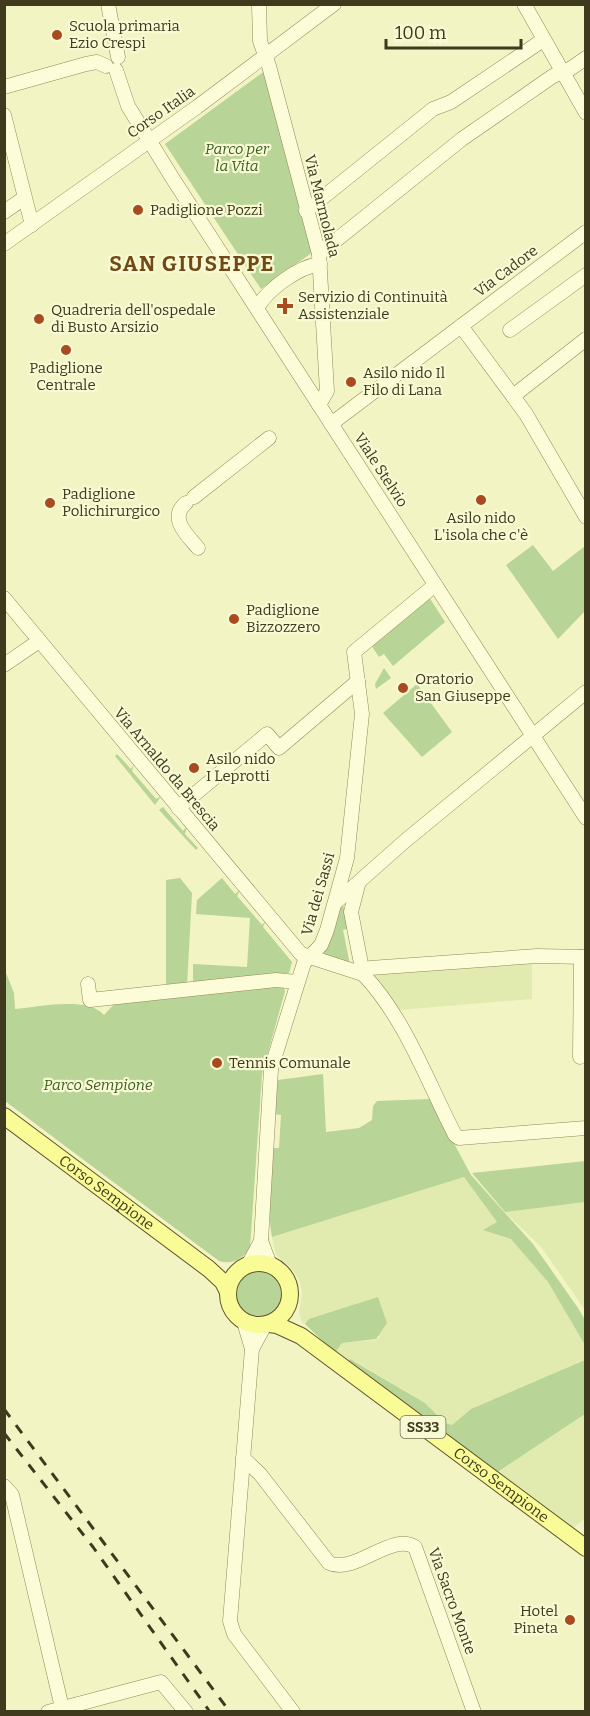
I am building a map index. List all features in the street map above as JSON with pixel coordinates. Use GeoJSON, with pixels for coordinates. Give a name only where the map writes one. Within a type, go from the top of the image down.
{"type":"FeatureCollection","features":[{"type":"Feature","properties":{"kind":"main road","name":"Corso Sempione"},"geometry":{"type":"LineString","coordinates":[[4,1116],[209,1269],[223,1282],[228,1292]]}},
{"type":"Feature","properties":{"kind":"main road"},"geometry":{"type":"LineString","coordinates":[[209,1269],[270,1265]]}},
{"type":"Feature","properties":{"kind":"main road","name":"SS33"},"geometry":{"type":"LineString","coordinates":[[270,1265],[281,1272],[288,1282],[291,1295],[288,1308],[290,1319],[301,1336]]}},
{"type":"Feature","properties":{"kind":"main road"},"geometry":{"type":"LineString","coordinates":[[243,1268],[231,1281],[228,1292],[229,1304],[244,1322]]}},
{"type":"Feature","properties":{"kind":"main road"},"geometry":{"type":"LineString","coordinates":[[267,1324],[280,1318],[288,1308]]}},
{"type":"Feature","properties":{"kind":"main road","name":"SS33"},"geometry":{"type":"LineString","coordinates":[[244,1322],[283,1327],[301,1336]]}},
{"type":"Feature","properties":{"kind":"main road","name":"Corso Sempione"},"geometry":{"type":"LineString","coordinates":[[301,1336],[585,1548]]}},
{"type":"Feature","properties":{"kind":"street","name":"Viale Stelvio"},"geometry":{"type":"LineString","coordinates":[[108,4],[113,64],[128,106],[585,818]]}},
{"type":"Feature","properties":{"kind":"street","name":"Via Marmolada"},"geometry":{"type":"LineString","coordinates":[[259,4],[260,41],[266,56],[320,259],[327,392],[319,405]]}},
{"type":"Feature","properties":{"kind":"street","name":"Corso Italia"},"geometry":{"type":"LineString","coordinates":[[4,244],[266,56],[334,4]]}},
{"type":"Feature","properties":{"kind":"street"},"geometry":{"type":"LineString","coordinates":[[524,4],[585,113]]}},
{"type":"Feature","properties":{"kind":"street"},"geometry":{"type":"LineString","coordinates":[[306,211],[433,109],[451,102],[543,40]]}},
{"type":"Feature","properties":{"kind":"street"},"geometry":{"type":"LineString","coordinates":[[256,308],[262,298],[320,259],[462,140],[585,57]]}},
{"type":"Feature","properties":{"kind":"street"},"geometry":{"type":"LineString","coordinates":[[4,87],[92,62],[113,64]]}},
{"type":"Feature","properties":{"kind":"street"},"geometry":{"type":"LineString","coordinates":[[4,115],[32,225]]}},
{"type":"Feature","properties":{"kind":"street"},"geometry":{"type":"LineString","coordinates":[[4,212],[24,198]]}},
{"type":"Feature","properties":{"kind":"street","name":"Via Cadore"},"geometry":{"type":"LineString","coordinates":[[331,424],[585,232]]}},
{"type":"Feature","properties":{"kind":"street"},"geometry":{"type":"LineString","coordinates":[[510,330],[585,275]]}},
{"type":"Feature","properties":{"kind":"street"},"geometry":{"type":"LineString","coordinates":[[461,326],[513,396],[583,507]]}},
{"type":"Feature","properties":{"kind":"street"},"geometry":{"type":"LineString","coordinates":[[513,396],[585,339]]}},
{"type":"Feature","properties":{"kind":"street"},"geometry":{"type":"LineString","coordinates":[[308,387],[320,378],[325,368]]}},
{"type":"Feature","properties":{"kind":"street"},"geometry":{"type":"LineString","coordinates":[[198,548],[179,521],[179,511],[269,438]]}},
{"type":"Feature","properties":{"kind":"street","name":"Via dei Sassi"},"geometry":{"type":"LineString","coordinates":[[270,1265],[261,1240],[270,1075],[297,982],[307,957],[321,945],[347,858],[362,714],[354,653],[356,648],[435,585]]}},
{"type":"Feature","properties":{"kind":"street","name":"Via Arnaldo da Brescia"},"geometry":{"type":"LineString","coordinates":[[4,598],[300,953],[307,957]]}},
{"type":"Feature","properties":{"kind":"street"},"geometry":{"type":"LineString","coordinates":[[4,665],[39,642]]}},
{"type":"Feature","properties":{"kind":"street"},"geometry":{"type":"LineString","coordinates":[[178,808],[267,734],[279,747],[358,681]]}},
{"type":"Feature","properties":{"kind":"street"},"geometry":{"type":"LineString","coordinates":[[335,903],[405,841],[585,692]]}},
{"type":"Feature","properties":{"kind":"street"},"geometry":{"type":"LineString","coordinates":[[347,858],[363,879]]}},
{"type":"Feature","properties":{"kind":"street"},"geometry":{"type":"LineString","coordinates":[[363,879],[352,903],[352,917],[363,974]]}},
{"type":"Feature","properties":{"kind":"street"},"geometry":{"type":"LineString","coordinates":[[335,903],[345,904],[352,917]]}},
{"type":"Feature","properties":{"kind":"street"},"geometry":{"type":"LineString","coordinates":[[363,974],[370,968],[481,959],[537,956],[583,957],[580,1057]]}},
{"type":"Feature","properties":{"kind":"street"},"geometry":{"type":"LineString","coordinates":[[307,957],[363,974],[381,993],[395,1015],[455,1135],[459,1138],[585,1128]]}},
{"type":"Feature","properties":{"kind":"street"},"geometry":{"type":"LineString","coordinates":[[88,984],[90,1000],[276,980],[297,982]]}},
{"type":"Feature","properties":{"kind":"street","name":"Via dei Sassi"},"geometry":{"type":"LineString","coordinates":[[243,1268],[261,1240]]}},
{"type":"Feature","properties":{"kind":"street"},"geometry":{"type":"LineString","coordinates":[[244,1322],[252,1348],[230,1621],[234,1634],[293,1712]]}},
{"type":"Feature","properties":{"kind":"street"},"geometry":{"type":"LineString","coordinates":[[252,1348],[267,1324]]}},
{"type":"Feature","properties":{"kind":"street","name":"Via Sacro Monte"},"geometry":{"type":"LineString","coordinates":[[243,1458],[260,1474],[323,1557],[332,1565],[347,1564],[394,1545],[404,1543],[415,1547],[474,1712]]}},
{"type":"Feature","properties":{"kind":"street"},"geometry":{"type":"LineString","coordinates":[[8,1490],[62,1709]]}},
{"type":"Feature","properties":{"kind":"street"},"geometry":{"type":"LineString","coordinates":[[48,1712],[161,1682],[186,1712]]}},
{"type":"Feature","properties":{"kind":"green space","name":"Parco per la Vita"},"geometry":{"type":"Polygon","coordinates":[[[266,70],[313,252],[261,289],[165,144],[266,70]]]}},
{"type":"Feature","properties":{"kind":"green space"},"geometry":{"type":"Polygon","coordinates":[[[533,545],[553,571],[585,546],[585,611],[558,639],[506,565],[533,545]]]}},
{"type":"Feature","properties":{"kind":"green space"},"geometry":{"type":"Polygon","coordinates":[[[429,597],[445,622],[393,666],[384,654],[379,657],[371,645],[429,597]]]}},
{"type":"Feature","properties":{"kind":"green space"},"geometry":{"type":"Polygon","coordinates":[[[384,668],[391,678],[376,689],[375,684],[384,668]]]}},
{"type":"Feature","properties":{"kind":"green space"},"geometry":{"type":"Polygon","coordinates":[[[417,684],[452,732],[422,757],[383,713],[417,684]]]}},
{"type":"Feature","properties":{"kind":"green space"},"geometry":{"type":"Polygon","coordinates":[[[117,754],[131,769],[134,764],[132,771],[156,799],[161,796],[155,805],[115,756],[117,754]]]}},
{"type":"Feature","properties":{"kind":"green space"},"geometry":{"type":"Polygon","coordinates":[[[163,807],[183,831],[187,826],[185,834],[198,848],[196,850],[159,810],[163,807]]]}},
{"type":"Feature","properties":{"kind":"green space"},"geometry":{"type":"Polygon","coordinates":[[[180,878],[192,893],[187,986],[166,989],[166,880],[180,878]]]}},
{"type":"Feature","properties":{"kind":"green space"},"geometry":{"type":"Polygon","coordinates":[[[222,878],[235,894],[240,890],[237,896],[262,925],[266,921],[263,927],[292,962],[289,973],[193,985],[193,964],[247,967],[250,918],[196,914],[197,900],[222,878]]]}},
{"type":"Feature","properties":{"kind":"green space"},"geometry":{"type":"Polygon","coordinates":[[[343,905],[349,928],[343,930],[350,965],[357,965],[348,967],[323,958],[338,908],[343,905]]]}},
{"type":"Feature","properties":{"kind":"green space"},"geometry":{"type":"Polygon","coordinates":[[[532,962],[532,999],[399,1010],[373,974],[532,962]]]}},
{"type":"Feature","properties":{"kind":"green space","name":"Parco Sempione"},"geometry":{"type":"Polygon","coordinates":[[[4,968],[14,993],[15,1009],[75,1004],[97,1009],[104,1015],[115,1003],[283,986],[285,991],[262,1074],[250,1248],[244,1255],[233,1262],[219,1261],[5,1101],[4,968]]]}},
{"type":"Feature","properties":{"kind":"green space"},"geometry":{"type":"Polygon","coordinates":[[[323,1074],[326,1132],[359,1128],[372,1120],[373,1106],[377,1101],[430,1099],[471,1175],[533,1244],[578,1308],[585,1320],[585,1345],[548,1282],[511,1239],[483,1230],[497,1222],[464,1177],[272,1237],[271,1148],[279,1148],[281,1115],[273,1114],[278,1080],[323,1074]]]}},
{"type":"Feature","properties":{"kind":"green space"},"geometry":{"type":"Polygon","coordinates":[[[585,1161],[585,1202],[505,1212],[472,1173],[585,1161]]]}},
{"type":"Feature","properties":{"kind":"green space"},"geometry":{"type":"Polygon","coordinates":[[[464,1177],[498,1222],[484,1230],[511,1239],[548,1282],[585,1345],[585,1360],[471,1409],[452,1425],[445,1423],[425,1403],[355,1361],[347,1362],[335,1353],[342,1343],[376,1340],[380,1336],[309,1319],[305,1324],[302,1322],[299,1314],[302,1292],[299,1279],[291,1268],[276,1255],[272,1237],[464,1177]]]}},
{"type":"Feature","properties":{"kind":"green space"},"geometry":{"type":"Polygon","coordinates":[[[585,1202],[585,1310],[542,1248],[505,1212],[585,1202]]]}},
{"type":"Feature","properties":{"kind":"green space"},"geometry":{"type":"Polygon","coordinates":[[[254,1268],[264,1268],[278,1275],[285,1294],[278,1313],[264,1320],[254,1320],[244,1316],[237,1309],[233,1299],[233,1289],[237,1279],[244,1272],[254,1268]]]}},
{"type":"Feature","properties":{"kind":"green space"},"geometry":{"type":"Polygon","coordinates":[[[378,1297],[387,1323],[376,1339],[342,1343],[335,1353],[305,1324],[309,1319],[378,1297]]]}},
{"type":"Feature","properties":{"kind":"green space"},"geometry":{"type":"Polygon","coordinates":[[[350,1359],[425,1403],[445,1423],[452,1425],[471,1409],[585,1360],[585,1414],[496,1473],[347,1362],[350,1359]]]}},
{"type":"Feature","properties":{"kind":"green space"},"geometry":{"type":"Polygon","coordinates":[[[585,1414],[585,1518],[572,1529],[496,1473],[585,1414]]]}},
{"type":"Feature","properties":{"kind":"railway"},"geometry":{"type":"LineString","coordinates":[[4,1409],[230,1712]]}},
{"type":"Feature","properties":{"kind":"railway"},"geometry":{"type":"LineString","coordinates":[[4,1433],[93,1547],[210,1712]]}},
{"type":"Feature","properties":{"kind":"place","name":"Scuola primaria Ezio Crespi"},"geometry":{"type":"Point","coordinates":[57,35]}},
{"type":"Feature","properties":{"kind":"place","name":"Padiglione Pozzi"},"geometry":{"type":"Point","coordinates":[138,210]}},
{"type":"Feature","properties":{"kind":"place","name":"Servizio di Continuità Assistenziale"},"geometry":{"type":"Point","coordinates":[285,306]}},
{"type":"Feature","properties":{"kind":"place","name":"Quadreria dell'ospedale di Busto Arsizio"},"geometry":{"type":"Point","coordinates":[39,319]}},
{"type":"Feature","properties":{"kind":"place","name":"Padiglione Centrale"},"geometry":{"type":"Point","coordinates":[66,350]}},
{"type":"Feature","properties":{"kind":"place","name":"Asilo nido Il Filo di Lana"},"geometry":{"type":"Point","coordinates":[351,382]}},
{"type":"Feature","properties":{"kind":"place","name":"Asilo nido L'isola che c'è"},"geometry":{"type":"Point","coordinates":[481,500]}},
{"type":"Feature","properties":{"kind":"place","name":"Padiglione Polichirurgico"},"geometry":{"type":"Point","coordinates":[50,503]}},
{"type":"Feature","properties":{"kind":"place","name":"Padiglione Bizzozzero"},"geometry":{"type":"Point","coordinates":[234,619]}},
{"type":"Feature","properties":{"kind":"place","name":"Oratorio San Giuseppe"},"geometry":{"type":"Point","coordinates":[403,688]}},
{"type":"Feature","properties":{"kind":"place","name":"Asilo nido I Leprotti"},"geometry":{"type":"Point","coordinates":[194,768]}},
{"type":"Feature","properties":{"kind":"place","name":"Tennis Comunale"},"geometry":{"type":"Point","coordinates":[217,1063]}},
{"type":"Feature","properties":{"kind":"place","name":"Hotel Pineta"},"geometry":{"type":"Point","coordinates":[570,1620]}},
{"type":"Feature","properties":{"kind":"district","name":"SAN GIUSEPPE"},"geometry":{"type":"Point","coordinates":[192,264]}}]}
